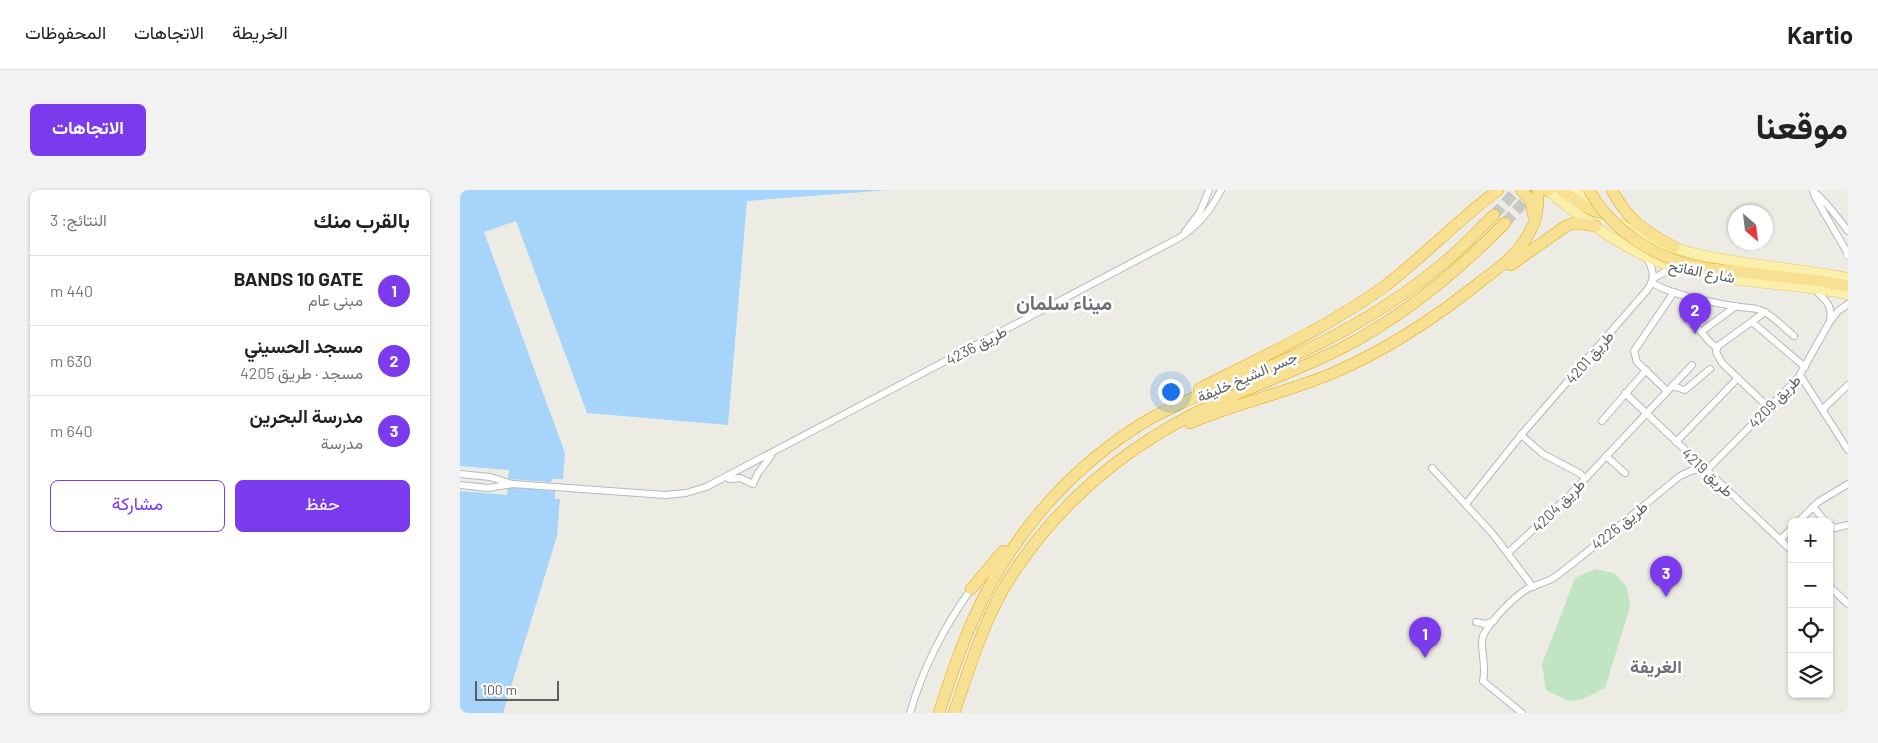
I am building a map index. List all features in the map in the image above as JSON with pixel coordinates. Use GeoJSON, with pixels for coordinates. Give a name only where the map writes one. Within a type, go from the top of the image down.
{"type":"FeatureCollection","features":[{"type":"Feature","properties":{"kind":"highway"},"geometry":{"type":"LineString","coordinates":[[1154,416],[1179,400],[1294,342],[1348,311],[1414,263],[1492,192],[1504,190]]}},
{"type":"Feature","properties":{"kind":"highway"},"geometry":{"type":"LineString","coordinates":[[1521,190],[1529,196],[1532,205],[1532,228]]}},
{"type":"Feature","properties":{"kind":"highway"},"geometry":{"type":"LineString","coordinates":[[1144,442],[1159,438],[1192,422],[1272,396],[1340,370],[1420,326],[1475,287],[1524,242],[1532,228],[1545,190]]}},
{"type":"Feature","properties":{"kind":"highway"},"geometry":{"type":"LineString","coordinates":[[1561,190],[1590,210],[1604,213]]}},
{"type":"Feature","properties":{"kind":"highway"},"geometry":{"type":"LineString","coordinates":[[1589,190],[1604,212],[1636,241],[1677,262],[1703,268],[1821,281],[1848,286]]}},
{"type":"Feature","properties":{"kind":"highway"},"geometry":{"type":"LineString","coordinates":[[1612,190],[1632,220],[1652,235],[1674,247]]}},
{"type":"Feature","properties":{"kind":"highway","name":"جسر الشيخ خليفة"},"geometry":{"type":"LineString","coordinates":[[939,713],[972,621],[999,568],[1047,503],[1071,479],[1119,438],[1154,416],[1280,362],[1360,322],[1388,304],[1447,260],[1494,215]]}},
{"type":"Feature","properties":{"kind":"highway"},"geometry":{"type":"LineString","coordinates":[[1475,287],[1493,277],[1566,226],[1582,222],[1596,226]]}},
{"type":"Feature","properties":{"kind":"highway","name":"جسر الشيخ خليفة"},"geometry":{"type":"LineString","coordinates":[[954,713],[975,650],[997,600],[1015,570],[1038,538],[1081,491],[1144,442],[1193,414],[1313,362],[1367,334],[1430,292],[1458,269],[1505,223]]}},
{"type":"Feature","properties":{"kind":"highway"},"geometry":{"type":"LineString","coordinates":[[971,589],[998,557],[1022,536]]}},
{"type":"Feature","properties":{"kind":"main road","name":"شارع الفاتح"},"geometry":{"type":"LineString","coordinates":[[1545,190],[1596,226],[1644,255],[1674,267],[1718,276],[1848,294]]}},
{"type":"Feature","properties":{"kind":"main road","name":"شارع الفاتح"},"geometry":{"type":"LineString","coordinates":[[1573,190],[1625,227],[1642,236],[1674,247],[1717,258],[1848,278]]}},
{"type":"Feature","properties":{"kind":"street","name":"طريق 4236"},"geometry":{"type":"LineString","coordinates":[[1179,238],[1196,219],[1204,204],[1208,190]]}},
{"type":"Feature","properties":{"kind":"street","name":"طريق 4236"},"geometry":{"type":"LineString","coordinates":[[717,482],[1193,230],[1202,221],[1222,190]]}},
{"type":"Feature","properties":{"kind":"street"},"geometry":{"type":"LineString","coordinates":[[1813,191],[1819,195],[1848,231]]}},
{"type":"Feature","properties":{"kind":"street"},"geometry":{"type":"LineString","coordinates":[[1813,191],[1848,254]]}},
{"type":"Feature","properties":{"kind":"street"},"geometry":{"type":"LineString","coordinates":[[1826,215],[1833,211]]}},
{"type":"Feature","properties":{"kind":"street"},"geometry":{"type":"LineString","coordinates":[[1644,255],[1652,268],[1653,280],[1674,292],[1700,299],[1754,308],[1765,312],[1794,336]]}},
{"type":"Feature","properties":{"kind":"street","name":"طريق 4201"},"geometry":{"type":"LineString","coordinates":[[1521,435],[1635,305],[1653,280],[1674,267]]}},
{"type":"Feature","properties":{"kind":"street"},"geometry":{"type":"LineString","coordinates":[[1812,288],[1825,300],[1830,308],[1831,316],[1829,323]]}},
{"type":"Feature","properties":{"kind":"street"},"geometry":{"type":"LineString","coordinates":[[1674,292],[1636,347],[1636,358],[1646,370],[1669,388],[1685,390],[1710,368]]}},
{"type":"Feature","properties":{"kind":"street"},"geometry":{"type":"LineString","coordinates":[[1700,299],[1684,316],[1693,328],[1698,329],[1709,344],[1717,348]]}},
{"type":"Feature","properties":{"kind":"street","name":"طريق 4209"},"geometry":{"type":"LineString","coordinates":[[1707,470],[1800,375],[1829,323],[1838,311],[1848,304]]}},
{"type":"Feature","properties":{"kind":"street"},"geometry":{"type":"LineString","coordinates":[[1700,332],[1736,306]]}},
{"type":"Feature","properties":{"kind":"street"},"geometry":{"type":"LineString","coordinates":[[1765,312],[1721,344],[1717,348],[1717,355],[1720,361],[1737,379],[1768,407]]}},
{"type":"Feature","properties":{"kind":"street"},"geometry":{"type":"LineString","coordinates":[[1752,322],[1805,367]]}},
{"type":"Feature","properties":{"kind":"street","name":"طريق 4204"},"geometry":{"type":"LineString","coordinates":[[1508,553],[1548,517],[1692,365]]}},
{"type":"Feature","properties":{"kind":"street"},"geometry":{"type":"LineString","coordinates":[[1602,421],[1646,370]]}},
{"type":"Feature","properties":{"kind":"street"},"geometry":{"type":"LineString","coordinates":[[1800,375],[1848,450]]}},
{"type":"Feature","properties":{"kind":"street"},"geometry":{"type":"LineString","coordinates":[[1676,442],[1737,379]]}},
{"type":"Feature","properties":{"kind":"street"},"geometry":{"type":"LineString","coordinates":[[1822,409],[1848,386]]}},
{"type":"Feature","properties":{"kind":"street","name":"طريق 4219"},"geometry":{"type":"LineString","coordinates":[[1625,393],[1788,547]]}},
{"type":"Feature","properties":{"kind":"street"},"geometry":{"type":"LineString","coordinates":[[1466,504],[1521,435],[1543,454],[1585,478]]}},
{"type":"Feature","properties":{"kind":"street","name":"طريق 4236"},"geometry":{"type":"LineString","coordinates":[[717,482],[740,478],[753,484],[758,473],[773,453]]}},
{"type":"Feature","properties":{"kind":"street"},"geometry":{"type":"LineString","coordinates":[[1606,456],[1625,473]]}},
{"type":"Feature","properties":{"kind":"street"},"geometry":{"type":"LineString","coordinates":[[1432,468],[1508,553],[1533,587]]}},
{"type":"Feature","properties":{"kind":"street","name":"طريق 4226"},"geometry":{"type":"LineString","coordinates":[[1522,713],[1483,681],[1485,668],[1481,642],[1485,632],[1510,603],[1533,587],[1553,578],[1680,476],[1693,470],[1707,470]]}},
{"type":"Feature","properties":{"kind":"street"},"geometry":{"type":"LineString","coordinates":[[460,474],[490,477],[513,484],[665,495],[695,491],[717,482]]}},
{"type":"Feature","properties":{"kind":"street"},"geometry":{"type":"LineString","coordinates":[[460,485],[488,488],[513,484]]}},
{"type":"Feature","properties":{"kind":"street"},"geometry":{"type":"LineString","coordinates":[[1802,518],[1813,507],[1848,484]]}},
{"type":"Feature","properties":{"kind":"street"},"geometry":{"type":"LineString","coordinates":[[1813,507],[1823,518]]}},
{"type":"Feature","properties":{"kind":"street"},"geometry":{"type":"LineString","coordinates":[[1833,527],[1848,525]]}},
{"type":"Feature","properties":{"kind":"street"},"geometry":{"type":"LineString","coordinates":[[1780,540],[1788,532]]}},
{"type":"Feature","properties":{"kind":"street"},"geometry":{"type":"LineString","coordinates":[[910,713],[932,652],[953,614],[971,589]]}},
{"type":"Feature","properties":{"kind":"street"},"geometry":{"type":"LineString","coordinates":[[1833,590],[1848,604]]}},
{"type":"Feature","properties":{"kind":"street"},"geometry":{"type":"LineString","coordinates":[[1476,622],[1485,624],[1495,620]]}},
{"type":"Feature","properties":{"kind":"green space"},"geometry":{"type":"Polygon","coordinates":[[[1595,569],[1614,573],[1627,587],[1630,607],[1605,688],[1583,699],[1568,701],[1546,690],[1542,664],[1575,578],[1595,569]]]}},
{"type":"Feature","properties":{"kind":"water"},"geometry":{"type":"Polygon","coordinates":[[[460,190],[889,190],[747,201],[728,425],[587,413],[516,221],[484,232],[565,453],[563,479],[552,479],[551,482],[508,479],[509,470],[460,466],[460,190]]]}},
{"type":"Feature","properties":{"kind":"water"},"geometry":{"type":"Polygon","coordinates":[[[508,487],[555,491],[555,499],[560,499],[557,536],[503,713],[460,713],[460,491],[507,495],[508,487]]]}},
{"type":"Feature","properties":{"kind":"tunnel"},"geometry":{"type":"LineString","coordinates":[[1494,215],[1517,190]]}},
{"type":"Feature","properties":{"kind":"tunnel"},"geometry":{"type":"LineString","coordinates":[[1505,223],[1534,191]]}},
{"type":"Feature","properties":{"kind":"place","name":"مسجد الحسيني"},"geometry":{"type":"Point","coordinates":[1695,334]}},
{"type":"Feature","properties":{"kind":"place","name":"مدرسة البحرين"},"geometry":{"type":"Point","coordinates":[1666,597]}},
{"type":"Feature","properties":{"kind":"place","name":"BANDS 10 GATE"},"geometry":{"type":"Point","coordinates":[1425,658]}},
{"type":"Feature","properties":{"kind":"district","name":"ميناء سلمان"},"geometry":{"type":"Point","coordinates":[1064,302]}},
{"type":"Feature","properties":{"kind":"district","name":"الغريفة"},"geometry":{"type":"Point","coordinates":[1656,666]}}]}
